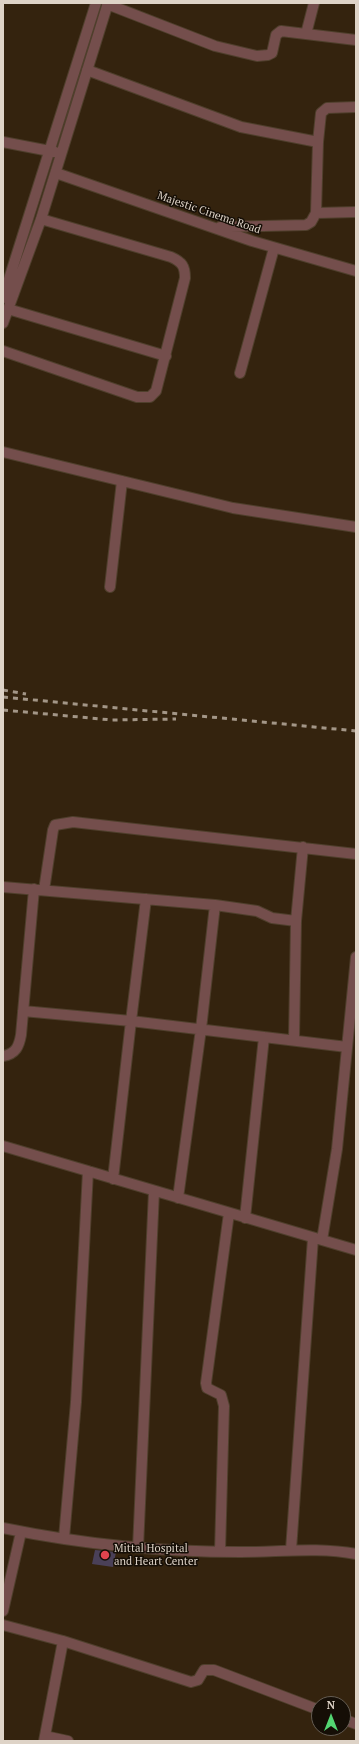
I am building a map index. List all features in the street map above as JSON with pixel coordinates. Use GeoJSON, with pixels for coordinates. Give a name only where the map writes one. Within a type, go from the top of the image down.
{"type":"FeatureCollection","features":[{"type":"Feature","properties":{"kind":"street"},"geometry":{"type":"LineString","coordinates":[[3,298],[96,3]]}},
{"type":"Feature","properties":{"kind":"street"},"geometry":{"type":"LineString","coordinates":[[306,34],[314,3]]}},
{"type":"Feature","properties":{"kind":"street"},"geometry":{"type":"LineString","coordinates":[[3,323],[41,219],[108,4],[215,46],[257,56],[263,56],[272,52],[278,32],[284,31],[356,40]]}},
{"type":"Feature","properties":{"kind":"street"},"geometry":{"type":"LineString","coordinates":[[87,70],[241,126],[318,142]]}},
{"type":"Feature","properties":{"kind":"street"},"geometry":{"type":"LineString","coordinates":[[214,228],[306,225],[311,222],[316,213],[318,142],[322,113],[332,108],[356,107]]}},
{"type":"Feature","properties":{"kind":"street"},"geometry":{"type":"LineString","coordinates":[[3,142],[61,153]]}},
{"type":"Feature","properties":{"kind":"street","name":"Majestic Cinema Road"},"geometry":{"type":"LineString","coordinates":[[56,173],[274,248],[356,271]]}},
{"type":"Feature","properties":{"kind":"street"},"geometry":{"type":"LineString","coordinates":[[316,213],[356,212]]}},
{"type":"Feature","properties":{"kind":"street"},"geometry":{"type":"LineString","coordinates":[[3,351],[128,395],[144,398],[150,397],[156,391],[185,278],[185,268],[181,261],[171,256],[41,219]]}},
{"type":"Feature","properties":{"kind":"street"},"geometry":{"type":"LineString","coordinates":[[240,373],[274,248]]}},
{"type":"Feature","properties":{"kind":"street"},"geometry":{"type":"LineString","coordinates":[[8,309],[166,356]]}},
{"type":"Feature","properties":{"kind":"street"},"geometry":{"type":"LineString","coordinates":[[3,452],[233,508],[356,527]]}},
{"type":"Feature","properties":{"kind":"street"},"geometry":{"type":"LineString","coordinates":[[110,587],[122,481]]}},
{"type":"Feature","properties":{"kind":"street"},"geometry":{"type":"LineString","coordinates":[[3,1056],[14,1052],[19,1046],[39,890],[55,825],[63,822],[72,822],[356,854]]}},
{"type":"Feature","properties":{"kind":"street"},"geometry":{"type":"LineString","coordinates":[[294,1040],[296,921],[303,847]]}},
{"type":"Feature","properties":{"kind":"street"},"geometry":{"type":"LineString","coordinates":[[3,887],[215,906],[257,911],[272,918],[296,921]]}},
{"type":"Feature","properties":{"kind":"street"},"geometry":{"type":"LineString","coordinates":[[113,1179],[146,899]]}},
{"type":"Feature","properties":{"kind":"street"},"geometry":{"type":"LineString","coordinates":[[178,1198],[201,1029],[215,906]]}},
{"type":"Feature","properties":{"kind":"street"},"geometry":{"type":"LineString","coordinates":[[291,1550],[318,1239],[337,1149],[356,957]]}},
{"type":"Feature","properties":{"kind":"street"},"geometry":{"type":"LineString","coordinates":[[23,1011],[131,1021],[347,1047]]}},
{"type":"Feature","properties":{"kind":"street"},"geometry":{"type":"LineString","coordinates":[[245,1218],[264,1037]]}},
{"type":"Feature","properties":{"kind":"street"},"geometry":{"type":"LineString","coordinates":[[3,1146],[356,1250]]}},
{"type":"Feature","properties":{"kind":"street"},"geometry":{"type":"LineString","coordinates":[[64,1538],[76,1402],[88,1171]]}},
{"type":"Feature","properties":{"kind":"street"},"geometry":{"type":"LineString","coordinates":[[138,1548],[154,1191]]}},
{"type":"Feature","properties":{"kind":"street"},"geometry":{"type":"LineString","coordinates":[[220,1552],[224,1406],[221,1395],[207,1388],[206,1383],[229,1213]]}},
{"type":"Feature","properties":{"kind":"street"},"geometry":{"type":"LineString","coordinates":[[3,1528],[21,1532],[138,1548],[220,1552],[319,1549],[356,1554]]}},
{"type":"Feature","properties":{"kind":"street"},"geometry":{"type":"LineString","coordinates":[[3,1611],[21,1532]]}},
{"type":"Feature","properties":{"kind":"street"},"geometry":{"type":"LineString","coordinates":[[3,1626],[63,1640],[191,1682],[198,1680],[204,1670],[214,1670],[311,1707]]}},
{"type":"Feature","properties":{"kind":"street"},"geometry":{"type":"LineString","coordinates":[[63,1640],[45,1739],[68,1741]]}},
{"type":"Feature","properties":{"kind":"building"},"geometry":{"type":"Polygon","coordinates":[[[95,1550],[116,1552],[113,1567],[92,1564],[95,1550]]]}},
{"type":"Feature","properties":{"kind":"railway"},"geometry":{"type":"LineString","coordinates":[[3,690],[26,694]]}},
{"type":"Feature","properties":{"kind":"railway"},"geometry":{"type":"LineString","coordinates":[[3,697],[356,731]]}},
{"type":"Feature","properties":{"kind":"railway"},"geometry":{"type":"LineString","coordinates":[[3,710],[112,720],[176,719]]}},
{"type":"Feature","properties":{"kind":"place","name":"Mittal Hospital and Heart Center"},"geometry":{"type":"Point","coordinates":[105,1555]}}]}
